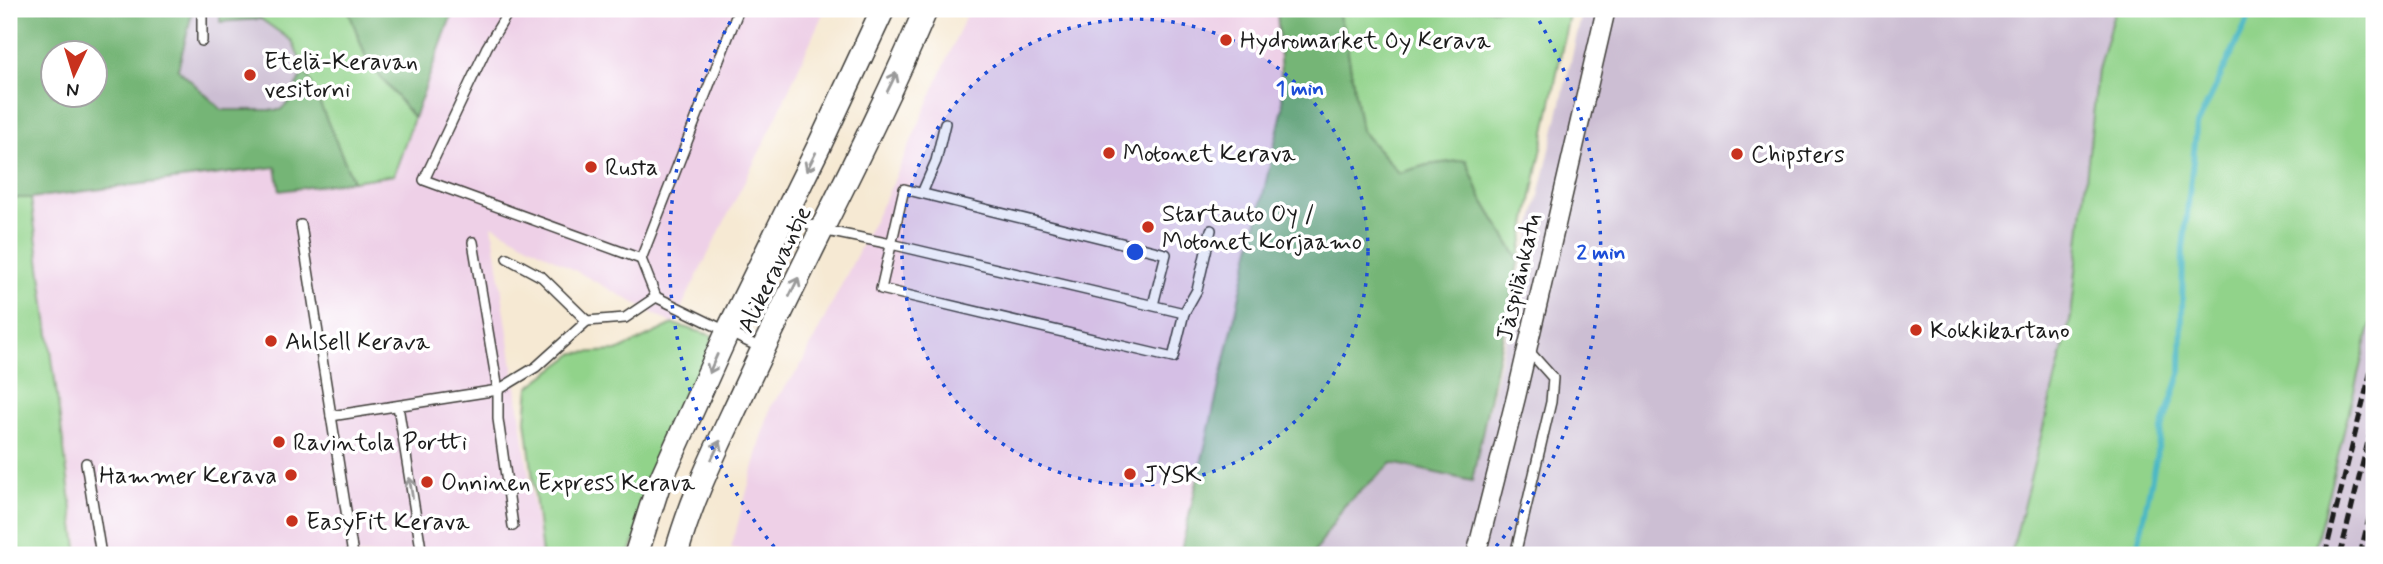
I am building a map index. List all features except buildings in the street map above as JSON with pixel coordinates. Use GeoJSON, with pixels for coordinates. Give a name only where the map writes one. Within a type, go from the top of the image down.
{"type":"FeatureCollection","features":[{"type":"Feature","properties":{"kind":"street","name":"Alikeravantie"},"geometry":{"type":"LineString","coordinates":[[636,555],[658,486],[727,333],[883,9]]}},
{"type":"Feature","properties":{"kind":"street","name":"Alikeravantie"},"geometry":{"type":"LineString","coordinates":[[676,555],[705,475],[926,9]]}},
{"type":"Feature","properties":{"kind":"street","name":"Jäspilänkatu"},"geometry":{"type":"LineString","coordinates":[[1476,555],[1606,9]]}},
{"type":"Feature","properties":{"kind":"lane"},"geometry":{"type":"LineString","coordinates":[[202,9],[202,41]]}},
{"type":"Feature","properties":{"kind":"lane"},"geometry":{"type":"LineString","coordinates":[[510,9],[487,47],[424,180],[641,259]]}},
{"type":"Feature","properties":{"kind":"lane"},"geometry":{"type":"LineString","coordinates":[[739,9],[641,259],[656,297],[763,349]]}},
{"type":"Feature","properties":{"kind":"lane"},"geometry":{"type":"LineString","coordinates":[[922,193],[936,161],[945,123]]}},
{"type":"Feature","properties":{"kind":"lane"},"geometry":{"type":"LineString","coordinates":[[1153,305],[1166,254],[904,189],[881,289],[1173,358],[1184,313],[1197,290],[1211,230]]}},
{"type":"Feature","properties":{"kind":"lane"},"geometry":{"type":"LineString","coordinates":[[784,214],[822,230],[1184,313]]}},
{"type":"Feature","properties":{"kind":"lane"},"geometry":{"type":"LineString","coordinates":[[302,225],[353,555]]}},
{"type":"Feature","properties":{"kind":"lane"},"geometry":{"type":"LineString","coordinates":[[473,242],[498,390],[498,419],[513,526]]}},
{"type":"Feature","properties":{"kind":"lane"},"geometry":{"type":"LineString","coordinates":[[507,258],[542,276],[587,321]]}},
{"type":"Feature","properties":{"kind":"lane"},"geometry":{"type":"LineString","coordinates":[[331,416],[498,390],[536,367],[587,321],[625,318],[656,297]]}},
{"type":"Feature","properties":{"kind":"lane"},"geometry":{"type":"LineString","coordinates":[[1515,555],[1551,402],[1553,378],[1527,349]]}},
{"type":"Feature","properties":{"kind":"lane"},"geometry":{"type":"LineString","coordinates":[[398,406],[422,555]]}},
{"type":"Feature","properties":{"kind":"lane"},"geometry":{"type":"LineString","coordinates":[[86,463],[100,555]]}},
{"type":"Feature","properties":{"kind":"shaded area"},"geometry":{"type":"Polygon","coordinates":[[[193,9],[220,9],[220,22],[261,19],[292,41],[305,69],[287,104],[280,110],[222,110],[177,69],[193,9]]]}},
{"type":"Feature","properties":{"kind":"shaded area"},"geometry":{"type":"Polygon","coordinates":[[[454,9],[825,9],[771,129],[673,324],[492,225],[541,555],[80,555],[31,198],[277,167],[280,191],[431,68],[454,9]]]}},
{"type":"Feature","properties":{"kind":"shaded area"},"geometry":{"type":"Polygon","coordinates":[[[969,9],[1278,9],[1283,105],[1180,555],[763,555],[731,548],[771,405],[799,369],[892,185],[969,9]]]}},
{"type":"Feature","properties":{"kind":"shaded area"},"geometry":{"type":"Polygon","coordinates":[[[1583,9],[2115,9],[2098,70],[2071,317],[2011,555],[1313,555],[1344,506],[1392,463],[1472,481],[1583,9]]]}},
{"type":"Feature","properties":{"kind":"shaded area"},"geometry":{"type":"Polygon","coordinates":[[[2374,314],[2374,555],[2314,555],[2334,474],[2374,314]]]}},
{"type":"Feature","properties":{"kind":"green space"},"geometry":{"type":"Polygon","coordinates":[[[9,9],[193,9],[178,69],[222,110],[280,110],[287,104],[305,69],[353,181],[280,191],[276,167],[31,198],[9,198],[9,9]]]}},
{"type":"Feature","properties":{"kind":"green space"},"geometry":{"type":"Polygon","coordinates":[[[220,9],[253,9],[261,19],[220,22],[220,9]]]}},
{"type":"Feature","properties":{"kind":"green space"},"geometry":{"type":"Polygon","coordinates":[[[253,9],[348,9],[367,60],[414,118],[394,175],[353,181],[292,41],[261,19],[253,9]]]}},
{"type":"Feature","properties":{"kind":"green space"},"geometry":{"type":"Polygon","coordinates":[[[348,9],[454,9],[414,118],[367,60],[348,9]]]}},
{"type":"Feature","properties":{"kind":"green space"},"geometry":{"type":"Polygon","coordinates":[[[1277,9],[1337,9],[1345,35],[1361,130],[1399,173],[1427,165],[1466,160],[1481,197],[1519,260],[1472,481],[1392,463],[1344,506],[1313,555],[1180,555],[1283,108],[1277,9]]]}},
{"type":"Feature","properties":{"kind":"green space"},"geometry":{"type":"Polygon","coordinates":[[[1337,9],[1570,9],[1519,260],[1481,197],[1466,160],[1427,165],[1399,173],[1361,130],[1345,35],[1337,9]]]}},
{"type":"Feature","properties":{"kind":"green space"},"geometry":{"type":"Polygon","coordinates":[[[2115,9],[2374,9],[2374,311],[2313,555],[2011,555],[2071,317],[2098,70],[2115,9]]]}},
{"type":"Feature","properties":{"kind":"green space"},"geometry":{"type":"Polygon","coordinates":[[[9,198],[31,198],[78,555],[9,555],[9,198]]]}},
{"type":"Feature","properties":{"kind":"green space"},"geometry":{"type":"Polygon","coordinates":[[[673,324],[714,336],[629,555],[542,555],[526,420],[529,387],[575,353],[617,351],[673,324]]]}},
{"type":"Feature","properties":{"kind":"waterway"},"geometry":{"type":"LineString","coordinates":[[2136,555],[2162,429],[2181,371],[2183,249],[2197,125],[2253,9]]}},
{"type":"Feature","properties":{"kind":"railway"},"geometry":{"type":"LineString","coordinates":[[2325,555],[2374,358]]}},
{"type":"Feature","properties":{"kind":"railway"},"geometry":{"type":"LineString","coordinates":[[2340,555],[2374,417]]}},
{"type":"Feature","properties":{"kind":"railway"},"geometry":{"type":"LineString","coordinates":[[2360,555],[2374,497]]}},
{"type":"Feature","properties":{"kind":"place","name":"Hydromarket Oy Kerava"},"geometry":{"type":"Point","coordinates":[1226,40]}},
{"type":"Feature","properties":{"kind":"place","name":"Etelä-Keravan vesitorni"},"geometry":{"type":"Point","coordinates":[250,75]}},
{"type":"Feature","properties":{"kind":"place","name":"Motonet Kerava"},"geometry":{"type":"Point","coordinates":[1109,153]}},
{"type":"Feature","properties":{"kind":"place","name":"Chipsters"},"geometry":{"type":"Point","coordinates":[1737,154]}},
{"type":"Feature","properties":{"kind":"place","name":"Rusta"},"geometry":{"type":"Point","coordinates":[591,167]}},
{"type":"Feature","properties":{"kind":"place","name":"Startauto Oy / Motonet Korjaamo"},"geometry":{"type":"Point","coordinates":[1148,227]}},
{"type":"Feature","properties":{"kind":"place","name":"Kokkikartano"},"geometry":{"type":"Point","coordinates":[1916,330]}},
{"type":"Feature","properties":{"kind":"place","name":"Ahlsell Kerava"},"geometry":{"type":"Point","coordinates":[271,341]}},
{"type":"Feature","properties":{"kind":"place","name":"Ravintola Portti"},"geometry":{"type":"Point","coordinates":[279,442]}},
{"type":"Feature","properties":{"kind":"place","name":"JYSK"},"geometry":{"type":"Point","coordinates":[1130,474]}},
{"type":"Feature","properties":{"kind":"place","name":"Hammer Kerava"},"geometry":{"type":"Point","coordinates":[291,475]}},
{"type":"Feature","properties":{"kind":"place","name":"Onninen Express Kerava"},"geometry":{"type":"Point","coordinates":[427,482]}},
{"type":"Feature","properties":{"kind":"place","name":"EasyFit Kerava"},"geometry":{"type":"Point","coordinates":[292,521]}}]}
